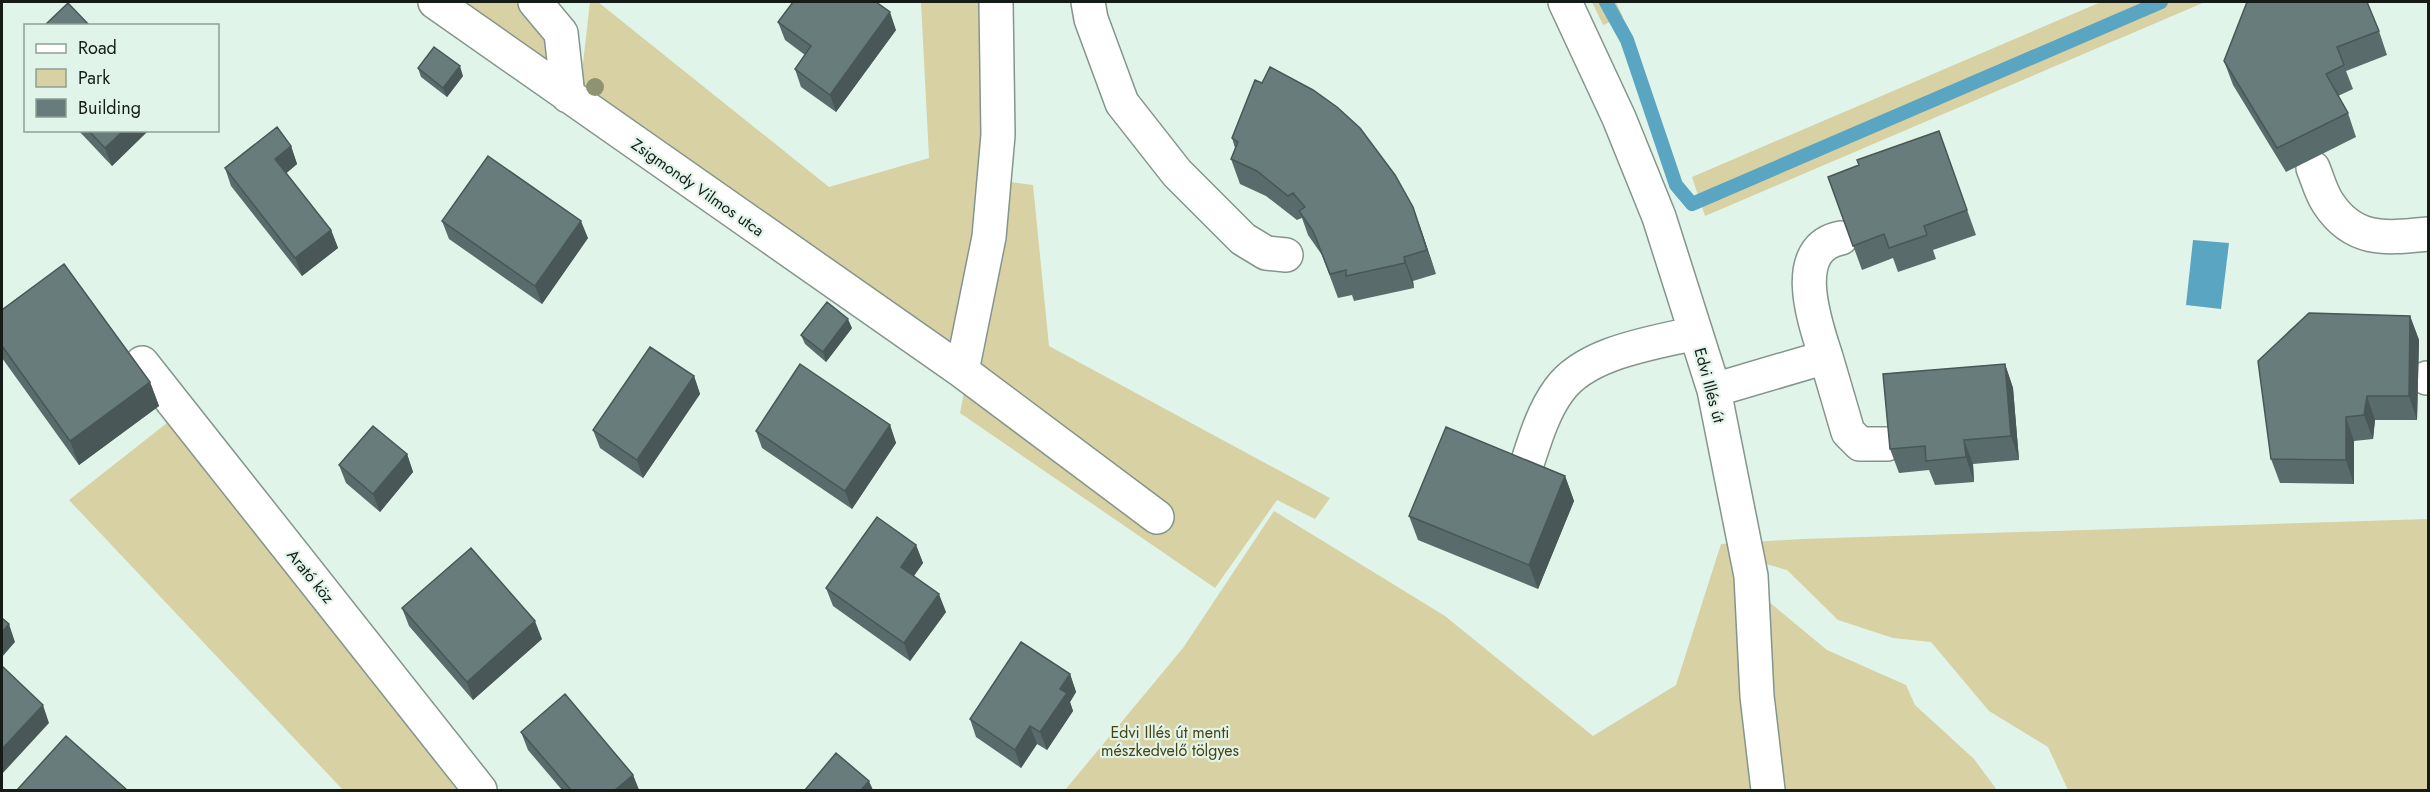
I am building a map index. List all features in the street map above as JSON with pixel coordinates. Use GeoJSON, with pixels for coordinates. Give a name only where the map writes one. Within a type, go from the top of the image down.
{"type":"FeatureCollection","features":[{"type":"Feature","properties":{"kind":"street","name":"Zsigmondy Vilmos utca"},"geometry":{"type":"LineString","coordinates":[[435,2],[962,371],[1157,517]]}},
{"type":"Feature","properties":{"kind":"street"},"geometry":{"type":"LineString","coordinates":[[535,2],[561,33],[568,96]]}},
{"type":"Feature","properties":{"kind":"street"},"geometry":{"type":"LineString","coordinates":[[962,371],[989,237],[998,135],[996,2]]}},
{"type":"Feature","properties":{"kind":"street"},"geometry":{"type":"LineString","coordinates":[[1089,2],[1091,19],[1122,103],[1177,173],[1243,239],[1266,253],[1286,255]]}},
{"type":"Feature","properties":{"kind":"street","name":"Edvi Illés út"},"geometry":{"type":"LineString","coordinates":[[1565,2],[1619,118],[1659,217],[1714,390],[1751,576],[1757,696],[1768,790]]}},
{"type":"Feature","properties":{"kind":"street"},"geometry":{"type":"LineString","coordinates":[[2313,168],[2328,203],[2350,227],[2373,237],[2428,234]]}},
{"type":"Feature","properties":{"kind":"street"},"geometry":{"type":"LineString","coordinates":[[1841,238],[1830,240],[1814,254],[1809,279],[1814,320],[1848,432],[1860,444],[1887,444]]}},
{"type":"Feature","properties":{"kind":"street"},"geometry":{"type":"LineString","coordinates":[[1525,470],[1539,427],[1559,388],[1590,362],[1638,346],[1696,333]]}},
{"type":"Feature","properties":{"kind":"street"},"geometry":{"type":"LineString","coordinates":[[1714,390],[1826,357]]}},
{"type":"Feature","properties":{"kind":"street","name":"Arató köz"},"geometry":{"type":"LineString","coordinates":[[142,363],[480,790]]}},
{"type":"Feature","properties":{"kind":"green space"},"geometry":{"type":"Polygon","coordinates":[[[454,2],[522,2],[550,38],[558,80],[454,2]]]}},
{"type":"Feature","properties":{"kind":"green space"},"geometry":{"type":"Polygon","coordinates":[[[590,2],[598,2],[829,187],[929,158],[921,2],[985,2],[988,27],[978,230],[954,356],[580,90],[590,2]]]}},
{"type":"Feature","properties":{"kind":"green space"},"geometry":{"type":"Polygon","coordinates":[[[1592,2],[1616,2],[1623,17],[1603,25],[1592,2]]]}},
{"type":"Feature","properties":{"kind":"green space"},"geometry":{"type":"Polygon","coordinates":[[[2101,2],[2205,2],[1705,216],[1692,177],[2101,2]]]}},
{"type":"Feature","properties":{"kind":"green space"},"geometry":{"type":"Polygon","coordinates":[[[1004,181],[1033,185],[1049,346],[1330,498],[1315,519],[1277,500],[1215,588],[960,413],[1004,181]]]}},
{"type":"Feature","properties":{"kind":"green space"},"geometry":{"type":"Polygon","coordinates":[[[167,423],[298,581],[457,790],[343,790],[69,500],[167,423]]]}},
{"type":"Feature","properties":{"kind":"green space","name":"Edvi Illés út menti mészkedvelő tölgyes"},"geometry":{"type":"Polygon","coordinates":[[[1274,511],[1445,616],[1593,736],[1676,685],[1721,544],[1802,539],[2428,519],[2428,790],[2068,790],[2048,747],[1989,711],[1931,642],[1893,638],[1838,620],[1787,570],[1763,563],[1763,597],[1827,650],[1906,685],[1915,705],[1974,759],[1997,790],[1065,790],[1183,648],[1274,511]]]}},
{"type":"Feature","properties":{"kind":"water"},"geometry":{"type":"Polygon","coordinates":[[[2193,240],[2229,243],[2221,309],[2186,305],[2193,240]]]}},
{"type":"Feature","properties":{"kind":"building"},"geometry":{"type":"Polygon","coordinates":[[[793,2],[876,2],[890,12],[830,95],[795,69],[811,46],[778,22],[793,2]]]}},
{"type":"Feature","properties":{"kind":"building"},"geometry":{"type":"Polygon","coordinates":[[[2247,2],[2367,2],[2379,31],[2337,47],[2344,65],[2326,74],[2348,113],[2277,148],[2224,61],[2247,2]]]}},
{"type":"Feature","properties":{"kind":"building"},"geometry":{"type":"Polygon","coordinates":[[[68,3],[88,24],[46,24],[68,3]]]}},
{"type":"Feature","properties":{"kind":"building"},"geometry":{"type":"Polygon","coordinates":[[[434,47],[460,66],[443,88],[418,68],[434,47]]]}},
{"type":"Feature","properties":{"kind":"building"},"geometry":{"type":"Polygon","coordinates":[[[1270,67],[1313,90],[1337,107],[1360,128],[1395,175],[1413,207],[1427,250],[1404,257],[1405,263],[1346,276],[1346,270],[1330,274],[1313,231],[1299,211],[1305,207],[1293,193],[1288,196],[1257,171],[1231,159],[1238,142],[1232,138],[1255,80],[1262,83],[1270,67]]]}},
{"type":"Feature","properties":{"kind":"building"},"geometry":{"type":"Polygon","coordinates":[[[277,127],[291,146],[275,159],[331,230],[295,258],[225,168],[277,127]]]}},
{"type":"Feature","properties":{"kind":"building"},"geometry":{"type":"Polygon","coordinates":[[[1939,131],[1967,210],[1924,226],[1927,235],[1889,248],[1884,234],[1853,246],[1828,177],[1859,165],[1857,160],[1939,131]]]}},
{"type":"Feature","properties":{"kind":"building"},"geometry":{"type":"Polygon","coordinates":[[[90,132],[122,132],[105,148],[90,132]]]}},
{"type":"Feature","properties":{"kind":"building"},"geometry":{"type":"Polygon","coordinates":[[[488,156],[581,221],[535,286],[442,221],[488,156]]]}},
{"type":"Feature","properties":{"kind":"building"},"geometry":{"type":"Polygon","coordinates":[[[64,264],[150,382],[70,441],[2,346],[2,310],[64,264]]]}},
{"type":"Feature","properties":{"kind":"building"},"geometry":{"type":"Polygon","coordinates":[[[827,302],[848,319],[823,352],[801,335],[827,302]]]}},
{"type":"Feature","properties":{"kind":"building"},"geometry":{"type":"Polygon","coordinates":[[[2309,313],[2410,316],[2409,396],[2367,396],[2364,415],[2346,417],[2346,460],[2271,459],[2258,361],[2309,313]]]}},
{"type":"Feature","properties":{"kind":"building"},"geometry":{"type":"Polygon","coordinates":[[[650,347],[694,376],[637,460],[593,430],[650,347]]]}},
{"type":"Feature","properties":{"kind":"building"},"geometry":{"type":"Polygon","coordinates":[[[800,364],[890,425],[845,491],[756,431],[800,364]]]}},
{"type":"Feature","properties":{"kind":"building"},"geometry":{"type":"Polygon","coordinates":[[[2005,364],[2011,436],[1964,440],[1966,457],[1926,461],[1925,446],[1890,449],[1883,374],[2005,364]]]}},
{"type":"Feature","properties":{"kind":"building"},"geometry":{"type":"Polygon","coordinates":[[[373,426],[407,454],[373,494],[339,465],[373,426]]]}},
{"type":"Feature","properties":{"kind":"building"},"geometry":{"type":"Polygon","coordinates":[[[1446,427],[1565,476],[1529,565],[1409,516],[1446,427]]]}},
{"type":"Feature","properties":{"kind":"building"},"geometry":{"type":"Polygon","coordinates":[[[877,517],[916,545],[901,567],[939,594],[904,643],[826,588],[877,517]]]}},
{"type":"Feature","properties":{"kind":"building"},"geometry":{"type":"Polygon","coordinates":[[[471,548],[535,621],[467,682],[402,608],[471,548]]]}},
{"type":"Feature","properties":{"kind":"building"},"geometry":{"type":"Polygon","coordinates":[[[2,618],[9,624],[2,632],[2,618]]]}},
{"type":"Feature","properties":{"kind":"building"},"geometry":{"type":"Polygon","coordinates":[[[1021,642],[1070,674],[1060,689],[1067,693],[1040,732],[1030,726],[1015,750],[970,719],[1021,642]]]}},
{"type":"Feature","properties":{"kind":"building"},"geometry":{"type":"Polygon","coordinates":[[[2,666],[43,705],[2,749],[2,666]]]}},
{"type":"Feature","properties":{"kind":"building"},"geometry":{"type":"Polygon","coordinates":[[[565,694],[633,775],[615,790],[571,790],[521,732],[565,694]]]}},
{"type":"Feature","properties":{"kind":"building"},"geometry":{"type":"Polygon","coordinates":[[[66,736],[127,790],[17,790],[66,736]]]}},
{"type":"Feature","properties":{"kind":"building"},"geometry":{"type":"Polygon","coordinates":[[[836,753],[869,781],[861,790],[805,790],[836,753]]]}},
{"type":"Feature","properties":{"kind":"waterway"},"geometry":{"type":"LineString","coordinates":[[1606,2],[1627,40],[1676,185],[1692,204],[2161,2]]}}]}
